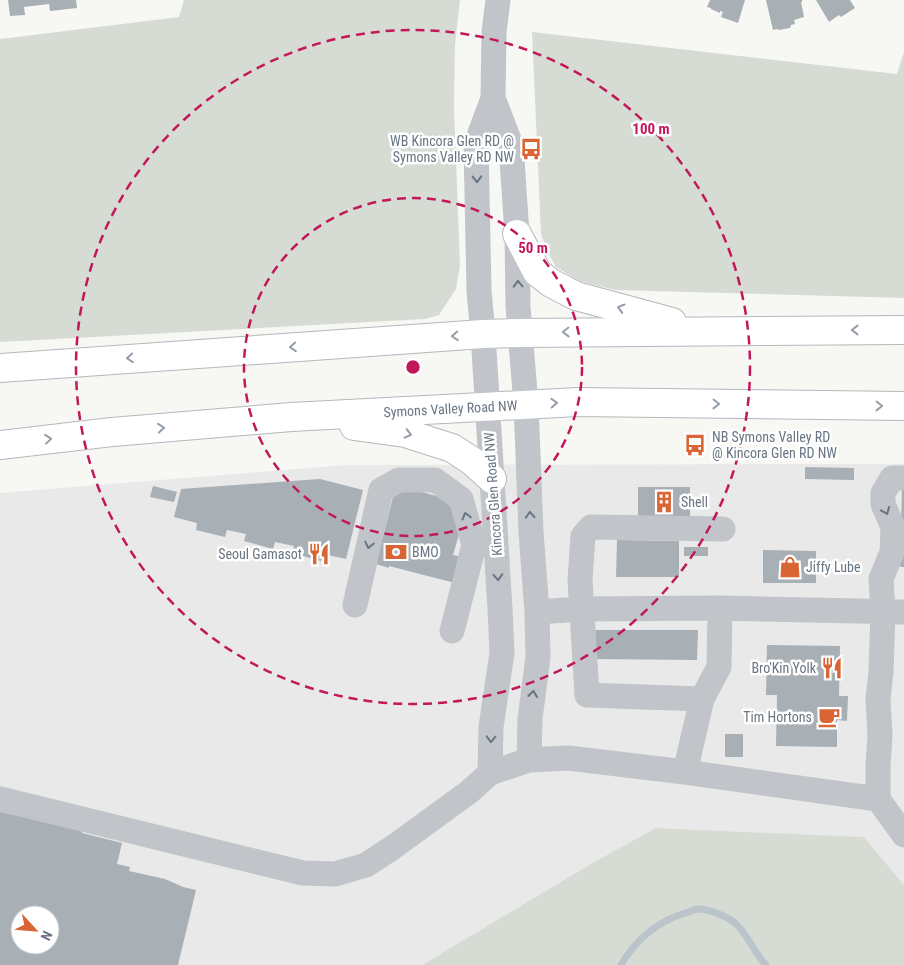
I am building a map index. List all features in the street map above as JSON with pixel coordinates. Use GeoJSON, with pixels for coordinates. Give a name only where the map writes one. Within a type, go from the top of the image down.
{"type":"FeatureCollection","features":[{"type":"Feature","properties":{"kind":"main road"},"geometry":{"type":"LineString","coordinates":[[517,234],[537,272],[551,283],[576,296],[702,331]]}},
{"type":"Feature","properties":{"kind":"main road"},"geometry":{"type":"LineString","coordinates":[[0,368],[521,332],[904,330]]}},
{"type":"Feature","properties":{"kind":"main road","name":"Symons Valley Road NW"},"geometry":{"type":"LineString","coordinates":[[0,445],[112,432],[291,417],[526,404],[578,402],[904,406]]}},
{"type":"Feature","properties":{"kind":"main road"},"geometry":{"type":"LineString","coordinates":[[291,417],[405,433],[452,448],[472,461],[492,479]]}},
{"type":"Feature","properties":{"kind":"street","name":"Kincora Glen Road NW"},"geometry":{"type":"LineString","coordinates":[[490,772],[491,727],[502,653],[488,406],[479,291],[476,144],[492,98],[494,32],[498,0]]}},
{"type":"Feature","properties":{"kind":"street","name":"Kincora Glen Road NW"},"geometry":{"type":"LineString","coordinates":[[492,98],[512,145],[517,234],[518,307],[526,404],[531,532],[538,612],[538,657],[530,719],[529,760]]}},
{"type":"Feature","properties":{"kind":"street"},"geometry":{"type":"LineString","coordinates":[[904,478],[892,478],[883,493],[883,504],[893,527],[892,552],[881,579],[894,612],[881,672],[878,699],[880,736],[878,799],[904,835]]}},
{"type":"Feature","properties":{"kind":"street"},"geometry":{"type":"LineString","coordinates":[[355,605],[381,490],[399,480],[435,480],[461,499],[474,545],[452,631]]}},
{"type":"Feature","properties":{"kind":"street"},"geometry":{"type":"LineString","coordinates":[[702,699],[587,695],[580,580],[583,536],[591,527],[723,529]]}},
{"type":"Feature","properties":{"kind":"street"},"geometry":{"type":"LineString","coordinates":[[538,612],[720,608],[894,612]]}},
{"type":"Feature","properties":{"kind":"street"},"geometry":{"type":"LineString","coordinates":[[684,772],[702,699],[719,667],[720,608]]}},
{"type":"Feature","properties":{"kind":"street"},"geometry":{"type":"LineString","coordinates":[[0,799],[303,873],[335,874],[366,865],[386,852],[469,792],[490,772],[529,760],[568,758],[878,799],[904,798]]}},
{"type":"Feature","properties":{"kind":"shaded area"},"geometry":{"type":"Polygon","coordinates":[[[184,0],[460,0],[455,45],[454,107],[460,266],[456,289],[439,315],[425,319],[0,342],[0,39],[179,17],[184,0]]]}},
{"type":"Feature","properties":{"kind":"shaded area"},"geometry":{"type":"Polygon","coordinates":[[[532,32],[897,74],[904,52],[904,298],[615,290],[579,281],[556,267],[547,251],[541,234],[532,32]]]}},
{"type":"Feature","properties":{"kind":"shaded area"},"geometry":{"type":"Polygon","coordinates":[[[904,464],[904,885],[864,837],[656,828],[594,862],[422,965],[0,965],[0,493],[346,465],[904,464]]]}},
{"type":"Feature","properties":{"kind":"shaded area"},"geometry":{"type":"Polygon","coordinates":[[[656,828],[864,837],[904,885],[904,965],[422,965],[594,862],[656,828]]]}},
{"type":"Feature","properties":{"kind":"building"},"geometry":{"type":"Polygon","coordinates":[[[8,0],[76,0],[77,8],[50,11],[49,4],[24,7],[25,15],[10,16],[8,0]]]}},
{"type":"Feature","properties":{"kind":"building"},"geometry":{"type":"Polygon","coordinates":[[[710,0],[745,0],[738,23],[721,17],[723,12],[720,11],[720,13],[707,7],[710,0]]]}},
{"type":"Feature","properties":{"kind":"building"},"geometry":{"type":"Polygon","coordinates":[[[766,0],[802,0],[804,17],[794,20],[795,24],[791,25],[790,28],[773,30],[766,0]]]}},
{"type":"Feature","properties":{"kind":"building"},"geometry":{"type":"Polygon","coordinates":[[[816,0],[850,0],[855,8],[829,22],[816,0]]]}},
{"type":"Feature","properties":{"kind":"building"},"geometry":{"type":"Polygon","coordinates":[[[805,467],[854,468],[854,480],[805,479],[805,467]]]}},
{"type":"Feature","properties":{"kind":"building"},"geometry":{"type":"Polygon","coordinates":[[[320,479],[363,490],[346,559],[323,554],[321,561],[292,553],[294,546],[275,542],[273,549],[244,541],[246,534],[227,530],[225,537],[196,530],[197,523],[174,517],[181,489],[320,479]]]}},
{"type":"Feature","properties":{"kind":"building"},"geometry":{"type":"Polygon","coordinates":[[[153,486],[177,492],[174,502],[150,497],[153,486]]]}},
{"type":"Feature","properties":{"kind":"building","name":"Shell"},"geometry":{"type":"Polygon","coordinates":[[[638,487],[690,487],[690,518],[638,517],[638,487]]]}},
{"type":"Feature","properties":{"kind":"building"},"geometry":{"type":"Polygon","coordinates":[[[902,487],[904,487],[904,567],[900,567],[902,487]]]}},
{"type":"Feature","properties":{"kind":"building"},"geometry":{"type":"Polygon","coordinates":[[[406,488],[448,499],[460,531],[453,555],[461,557],[455,583],[376,564],[393,497],[406,488]]]}},
{"type":"Feature","properties":{"kind":"building","name":"Shell"},"geometry":{"type":"Polygon","coordinates":[[[617,540],[679,541],[679,577],[616,577],[617,540]]]}},
{"type":"Feature","properties":{"kind":"building"},"geometry":{"type":"Polygon","coordinates":[[[684,547],[708,547],[708,556],[684,556],[684,547]]]}},
{"type":"Feature","properties":{"kind":"building","name":"Jiffy Lube"},"geometry":{"type":"Polygon","coordinates":[[[763,550],[816,551],[816,583],[763,583],[763,550]]]}},
{"type":"Feature","properties":{"kind":"building"},"geometry":{"type":"Polygon","coordinates":[[[595,630],[698,630],[697,660],[595,659],[595,630]]]}},
{"type":"Feature","properties":{"kind":"building"},"geometry":{"type":"Polygon","coordinates":[[[767,645],[840,646],[839,696],[848,696],[847,721],[837,720],[837,747],[776,746],[777,695],[766,695],[767,645]]]}},
{"type":"Feature","properties":{"kind":"building"},"geometry":{"type":"Polygon","coordinates":[[[725,734],[743,734],[743,757],[725,757],[725,734]]]}},
{"type":"Feature","properties":{"kind":"building"},"geometry":{"type":"Polygon","coordinates":[[[0,812],[83,829],[82,833],[122,843],[117,864],[130,867],[129,871],[165,879],[183,887],[196,890],[178,965],[0,965],[0,812]]]}},
{"type":"Feature","properties":{"kind":"waterway"},"geometry":{"type":"LineString","coordinates":[[621,965],[633,948],[663,922],[697,909],[712,911],[733,921],[741,929],[766,965]]}},
{"type":"Feature","properties":{"kind":"place","name":"WB Kincora Glen RD @ Symons Valley RD NW"},"geometry":{"type":"Point","coordinates":[531,149]}},
{"type":"Feature","properties":{"kind":"place","name":"NB Symons Valley RD @ Kincora Glen RD NW"},"geometry":{"type":"Point","coordinates":[695,445]}},
{"type":"Feature","properties":{"kind":"place","name":"Shell"},"geometry":{"type":"Point","coordinates":[664,502]}},
{"type":"Feature","properties":{"kind":"place","name":"BMO"},"geometry":{"type":"Point","coordinates":[396,552]}},
{"type":"Feature","properties":{"kind":"place","name":"Seoul Gamasot"},"geometry":{"type":"Point","coordinates":[319,554]}},
{"type":"Feature","properties":{"kind":"place","name":"Jiffy Lube"},"geometry":{"type":"Point","coordinates":[790,567]}},
{"type":"Feature","properties":{"kind":"place","name":"Bro'Kin Yolk"},"geometry":{"type":"Point","coordinates":[832,668]}},
{"type":"Feature","properties":{"kind":"place","name":"Tim Hortons"},"geometry":{"type":"Point","coordinates":[829,717]}}]}
